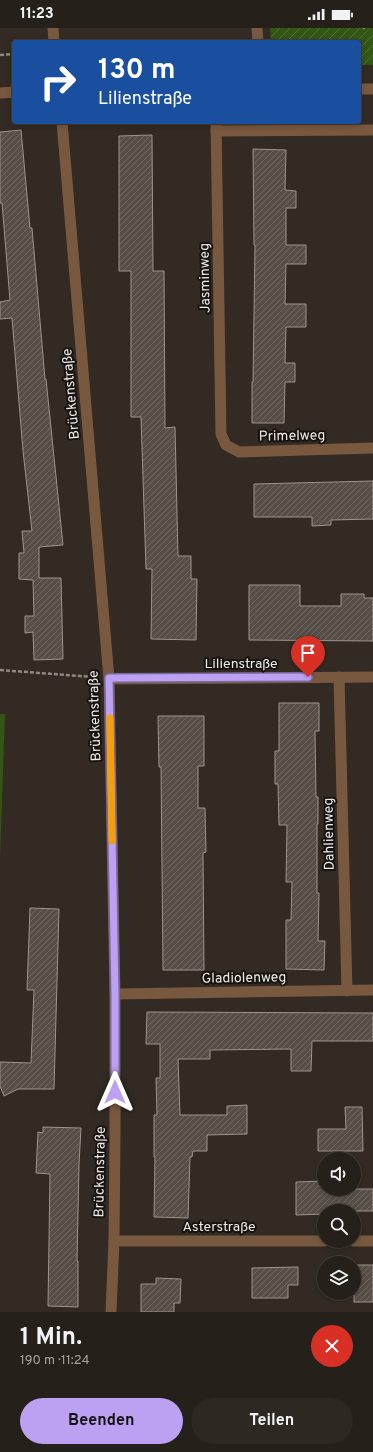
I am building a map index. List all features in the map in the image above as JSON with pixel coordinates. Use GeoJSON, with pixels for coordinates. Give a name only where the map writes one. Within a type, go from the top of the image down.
{"type":"FeatureCollection","features":[{"type":"Feature","properties":{"kind":"street"},"geometry":{"type":"LineString","coordinates":[[53,28],[54,40]]}},
{"type":"Feature","properties":{"kind":"street"},"geometry":{"type":"LineString","coordinates":[[257,28],[258,40]]}},
{"type":"Feature","properties":{"kind":"street"},"geometry":{"type":"LineString","coordinates":[[361,89],[373,89]]}},
{"type":"Feature","properties":{"kind":"street"},"geometry":{"type":"LineString","coordinates":[[0,93],[12,92]]}},
{"type":"Feature","properties":{"kind":"street","name":"Brückenstraße"},"geometry":{"type":"LineString","coordinates":[[62,124],[109,678],[115,994],[114,1240],[111,1312]]}},
{"type":"Feature","properties":{"kind":"street"},"geometry":{"type":"LineString","coordinates":[[216,126],[373,130]]}},
{"type":"Feature","properties":{"kind":"street","name":"Jasminweg"},"geometry":{"type":"LineString","coordinates":[[216,126],[221,434]]}},
{"type":"Feature","properties":{"kind":"street","name":"Primelweg"},"geometry":{"type":"LineString","coordinates":[[221,434],[226,445],[239,452],[373,448]]}},
{"type":"Feature","properties":{"kind":"street","name":"Dahlienweg"},"geometry":{"type":"LineString","coordinates":[[339,677],[347,991]]}},
{"type":"Feature","properties":{"kind":"street","name":"Lilienstraße"},"geometry":{"type":"LineString","coordinates":[[109,678],[373,677]]}},
{"type":"Feature","properties":{"kind":"street","name":"Gladiolenweg"},"geometry":{"type":"LineString","coordinates":[[115,994],[373,990]]}},
{"type":"Feature","properties":{"kind":"street","name":"Asterstraße"},"geometry":{"type":"LineString","coordinates":[[114,1240],[317,1241]]}},
{"type":"Feature","properties":{"kind":"street"},"geometry":{"type":"LineString","coordinates":[[361,1241],[373,1241]]}},
{"type":"Feature","properties":{"kind":"path"},"geometry":{"type":"LineString","coordinates":[[0,55],[12,54]]}},
{"type":"Feature","properties":{"kind":"path"},"geometry":{"type":"LineString","coordinates":[[0,670],[109,678]]}},
{"type":"Feature","properties":{"kind":"green space"},"geometry":{"type":"Polygon","coordinates":[[[270,28],[373,28],[373,65],[361,65],[361,40],[271,40],[270,28]]]}},
{"type":"Feature","properties":{"kind":"green space"},"geometry":{"type":"Polygon","coordinates":[[[0,714],[5,714],[0,859],[0,714]]]}},
{"type":"Feature","properties":{"kind":"building"},"geometry":{"type":"Polygon","coordinates":[[[21,130],[63,545],[39,547],[39,578],[61,578],[63,659],[34,660],[33,632],[25,633],[25,616],[34,616],[33,580],[19,579],[19,553],[24,553],[22,531],[32,531],[23,451],[12,318],[0,319],[0,302],[10,300],[2,203],[0,203],[0,132],[21,130]]]}},
{"type":"Feature","properties":{"kind":"building"},"geometry":{"type":"Polygon","coordinates":[[[152,135],[153,271],[164,271],[165,428],[175,427],[178,556],[191,556],[191,579],[197,579],[196,640],[151,639],[152,569],[146,569],[141,417],[131,417],[131,271],[119,271],[119,136],[152,135]]]}},
{"type":"Feature","properties":{"kind":"building"},"geometry":{"type":"Polygon","coordinates":[[[253,149],[286,150],[285,190],[296,191],[296,208],[286,208],[286,245],[306,245],[306,264],[286,264],[285,304],[306,304],[306,327],[286,327],[285,363],[295,363],[295,382],[285,382],[284,423],[252,423],[255,245],[253,149]]]}},
{"type":"Feature","properties":{"kind":"building"},"geometry":{"type":"Polygon","coordinates":[[[373,481],[373,519],[331,520],[331,525],[312,526],[312,517],[254,517],[254,484],[373,481]]]}},
{"type":"Feature","properties":{"kind":"building"},"geometry":{"type":"Polygon","coordinates":[[[249,585],[300,585],[300,606],[341,606],[341,594],[364,594],[364,598],[373,598],[373,641],[249,640],[249,585]]]}},
{"type":"Feature","properties":{"kind":"building"},"geometry":{"type":"Polygon","coordinates":[[[279,703],[319,703],[319,731],[315,731],[316,797],[318,797],[317,893],[319,893],[318,941],[325,941],[324,970],[286,969],[286,920],[291,920],[292,882],[286,882],[287,825],[279,825],[278,784],[275,784],[275,751],[279,751],[279,703]]]}},
{"type":"Feature","properties":{"kind":"building"},"geometry":{"type":"Polygon","coordinates":[[[158,716],[204,716],[204,766],[198,766],[198,808],[205,808],[206,852],[203,853],[204,970],[163,970],[161,767],[159,767],[158,716]]]}},
{"type":"Feature","properties":{"kind":"building"},"geometry":{"type":"Polygon","coordinates":[[[30,908],[59,909],[54,1089],[18,1089],[4,1096],[0,1086],[0,1062],[31,1063],[34,990],[27,990],[30,908]]]}},
{"type":"Feature","properties":{"kind":"building"},"geometry":{"type":"Polygon","coordinates":[[[147,1012],[373,1013],[373,1041],[312,1041],[311,1071],[291,1071],[291,1049],[210,1050],[210,1059],[178,1059],[180,1115],[227,1115],[227,1106],[247,1105],[247,1134],[207,1135],[207,1151],[193,1151],[192,1157],[190,1157],[188,1218],[154,1217],[154,1115],[157,1115],[156,1078],[160,1078],[160,1044],[146,1044],[147,1012]]]}},
{"type":"Feature","properties":{"kind":"building"},"geometry":{"type":"Polygon","coordinates":[[[345,1107],[362,1107],[363,1151],[318,1151],[318,1129],[346,1129],[345,1107]]]}},
{"type":"Feature","properties":{"kind":"building"},"geometry":{"type":"Polygon","coordinates":[[[43,1127],[81,1128],[77,1261],[78,1307],[48,1306],[50,1174],[36,1173],[38,1132],[43,1133],[43,1127]]]}},
{"type":"Feature","properties":{"kind":"building"},"geometry":{"type":"Polygon","coordinates":[[[317,1181],[317,1196],[361,1196],[361,1189],[373,1189],[373,1211],[361,1211],[361,1204],[317,1204],[317,1214],[296,1215],[296,1182],[317,1181]]]}},
{"type":"Feature","properties":{"kind":"building"},"geometry":{"type":"Polygon","coordinates":[[[361,1265],[373,1265],[373,1302],[354,1302],[354,1300],[361,1300],[361,1265]]]}},
{"type":"Feature","properties":{"kind":"building"},"geometry":{"type":"Polygon","coordinates":[[[298,1267],[298,1285],[288,1285],[288,1298],[252,1298],[252,1268],[298,1267]]]}},
{"type":"Feature","properties":{"kind":"building"},"geometry":{"type":"Polygon","coordinates":[[[156,1278],[181,1279],[180,1303],[174,1303],[174,1312],[141,1312],[141,1284],[156,1284],[156,1278]]]}},
{"type":"Feature","properties":{"kind":"slow traffic"},"geometry":{"type":"LineString","coordinates":[[110,718],[112,841]]}},
{"type":"Feature","properties":{"kind":"route"},"geometry":{"type":"LineString","coordinates":[[115,1092],[115,994],[109,678],[308,677]]}}]}
